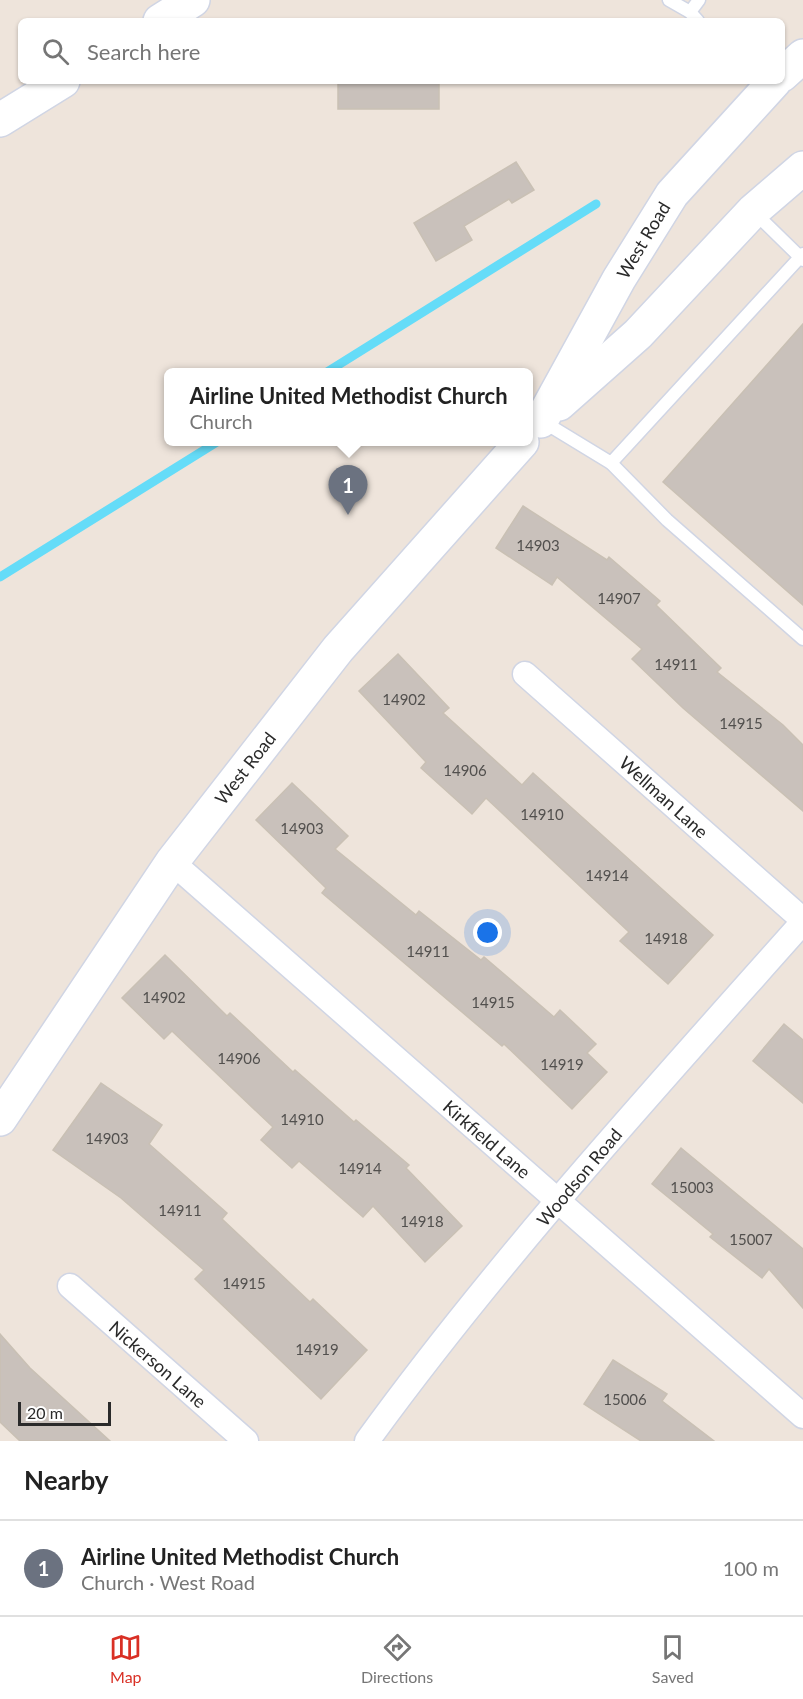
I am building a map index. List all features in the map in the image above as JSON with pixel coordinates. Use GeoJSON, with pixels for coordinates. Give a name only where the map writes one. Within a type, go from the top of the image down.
{"type":"FeatureCollection","features":[{"type":"Feature","properties":{"kind":"street"},"geometry":{"type":"LineString","coordinates":[[165,18],[193,0]]}},
{"type":"Feature","properties":{"kind":"street","name":"West Road"},"geometry":{"type":"LineString","coordinates":[[785,71],[803,56]]}},
{"type":"Feature","properties":{"kind":"street"},"geometry":{"type":"LineString","coordinates":[[0,120],[58,84]]}},
{"type":"Feature","properties":{"kind":"street","name":"West Road"},"geometry":{"type":"LineString","coordinates":[[533,428],[672,194],[769,84]]}},
{"type":"Feature","properties":{"kind":"street","name":"West Road"},"geometry":{"type":"LineString","coordinates":[[533,430],[638,334],[753,211],[803,168]]}},
{"type":"Feature","properties":{"kind":"street","name":"West Road"},"geometry":{"type":"LineString","coordinates":[[0,1119],[172,862],[338,649],[518,446]]}},
{"type":"Feature","properties":{"kind":"street","name":"Wellman Lane"},"geometry":{"type":"LineString","coordinates":[[525,674],[803,921]]}},
{"type":"Feature","properties":{"kind":"street","name":"Kirkfield Lane"},"geometry":{"type":"LineString","coordinates":[[172,862],[803,1416]]}},
{"type":"Feature","properties":{"kind":"street","name":"Woodson Road"},"geometry":{"type":"LineString","coordinates":[[367,1441],[427,1359],[583,1169],[803,921]]}},
{"type":"Feature","properties":{"kind":"street","name":"Nickerson Lane"},"geometry":{"type":"LineString","coordinates":[[70,1286],[246,1441]]}},
{"type":"Feature","properties":{"kind":"lane"},"geometry":{"type":"LineString","coordinates":[[669,0],[694,16],[699,0]]}},
{"type":"Feature","properties":{"kind":"lane"},"geometry":{"type":"LineString","coordinates":[[611,463],[802,257],[753,211]]}},
{"type":"Feature","properties":{"kind":"lane"},"geometry":{"type":"LineString","coordinates":[[533,434],[611,463],[667,520],[803,639]]}},
{"type":"Feature","properties":{"kind":"building"},"geometry":{"type":"Polygon","coordinates":[[[338,84],[439,84],[439,109],[338,109],[338,84]]]}},
{"type":"Feature","properties":{"kind":"building"},"geometry":{"type":"Polygon","coordinates":[[[516,162],[534,190],[512,203],[509,199],[464,226],[472,240],[436,261],[414,223],[516,162]]]}},
{"type":"Feature","properties":{"kind":"building"},"geometry":{"type":"Polygon","coordinates":[[[803,324],[803,605],[663,482],[803,324]]]}},
{"type":"Feature","properties":{"kind":"building"},"geometry":{"type":"Polygon","coordinates":[[[523,506],[607,560],[609,557],[660,601],[656,605],[721,668],[717,672],[783,725],[803,745],[803,811],[683,708],[632,659],[642,649],[557,577],[552,585],[496,548],[523,506]]]}},
{"type":"Feature","properties":{"kind":"building"},"geometry":{"type":"Polygon","coordinates":[[[398,654],[449,708],[443,713],[522,785],[533,773],[713,935],[668,984],[620,941],[629,932],[486,798],[472,814],[421,768],[426,762],[359,691],[398,654]]]}},
{"type":"Feature","properties":{"kind":"building"},"geometry":{"type":"Polygon","coordinates":[[[292,783],[348,836],[335,849],[416,915],[419,911],[481,960],[484,957],[554,1017],[560,1010],[596,1044],[587,1053],[607,1072],[572,1109],[504,1044],[502,1046],[322,893],[326,888],[256,820],[292,783]]]}},
{"type":"Feature","properties":{"kind":"building"},"geometry":{"type":"Polygon","coordinates":[[[165,955],[227,1016],[230,1013],[293,1072],[295,1070],[354,1122],[356,1120],[409,1165],[406,1168],[462,1226],[425,1262],[373,1206],[363,1217],[299,1161],[292,1168],[261,1140],[273,1127],[172,1031],[164,1039],[122,998],[165,955]]]}},
{"type":"Feature","properties":{"kind":"building"},"geometry":{"type":"Polygon","coordinates":[[[784,1024],[803,1040],[803,1103],[753,1061],[784,1024]]]}},
{"type":"Feature","properties":{"kind":"building"},"geometry":{"type":"Polygon","coordinates":[[[101,1083],[162,1125],[149,1144],[227,1213],[222,1219],[310,1302],[313,1299],[367,1350],[321,1399],[195,1279],[204,1270],[121,1198],[53,1150],[101,1083]]]}},
{"type":"Feature","properties":{"kind":"building"},"geometry":{"type":"Polygon","coordinates":[[[681,1148],[803,1249],[803,1308],[769,1269],[762,1278],[710,1237],[713,1234],[652,1184],[681,1148]]]}},
{"type":"Feature","properties":{"kind":"building"},"geometry":{"type":"Polygon","coordinates":[[[0,1334],[30,1368],[110,1441],[20,1441],[0,1422],[0,1334]]]}},
{"type":"Feature","properties":{"kind":"building"},"geometry":{"type":"Polygon","coordinates":[[[613,1360],[667,1394],[662,1401],[714,1441],[641,1441],[584,1404],[613,1360]]]}},
{"type":"Feature","properties":{"kind":"waterway"},"geometry":{"type":"LineString","coordinates":[[333,368],[596,204]]}},
{"type":"Feature","properties":{"kind":"waterway"},"geometry":{"type":"LineString","coordinates":[[0,577],[211,446]]}},
{"type":"Feature","properties":{"kind":"place","name":"Airline United Methodist Church"},"geometry":{"type":"Point","coordinates":[348,515]}}]}
